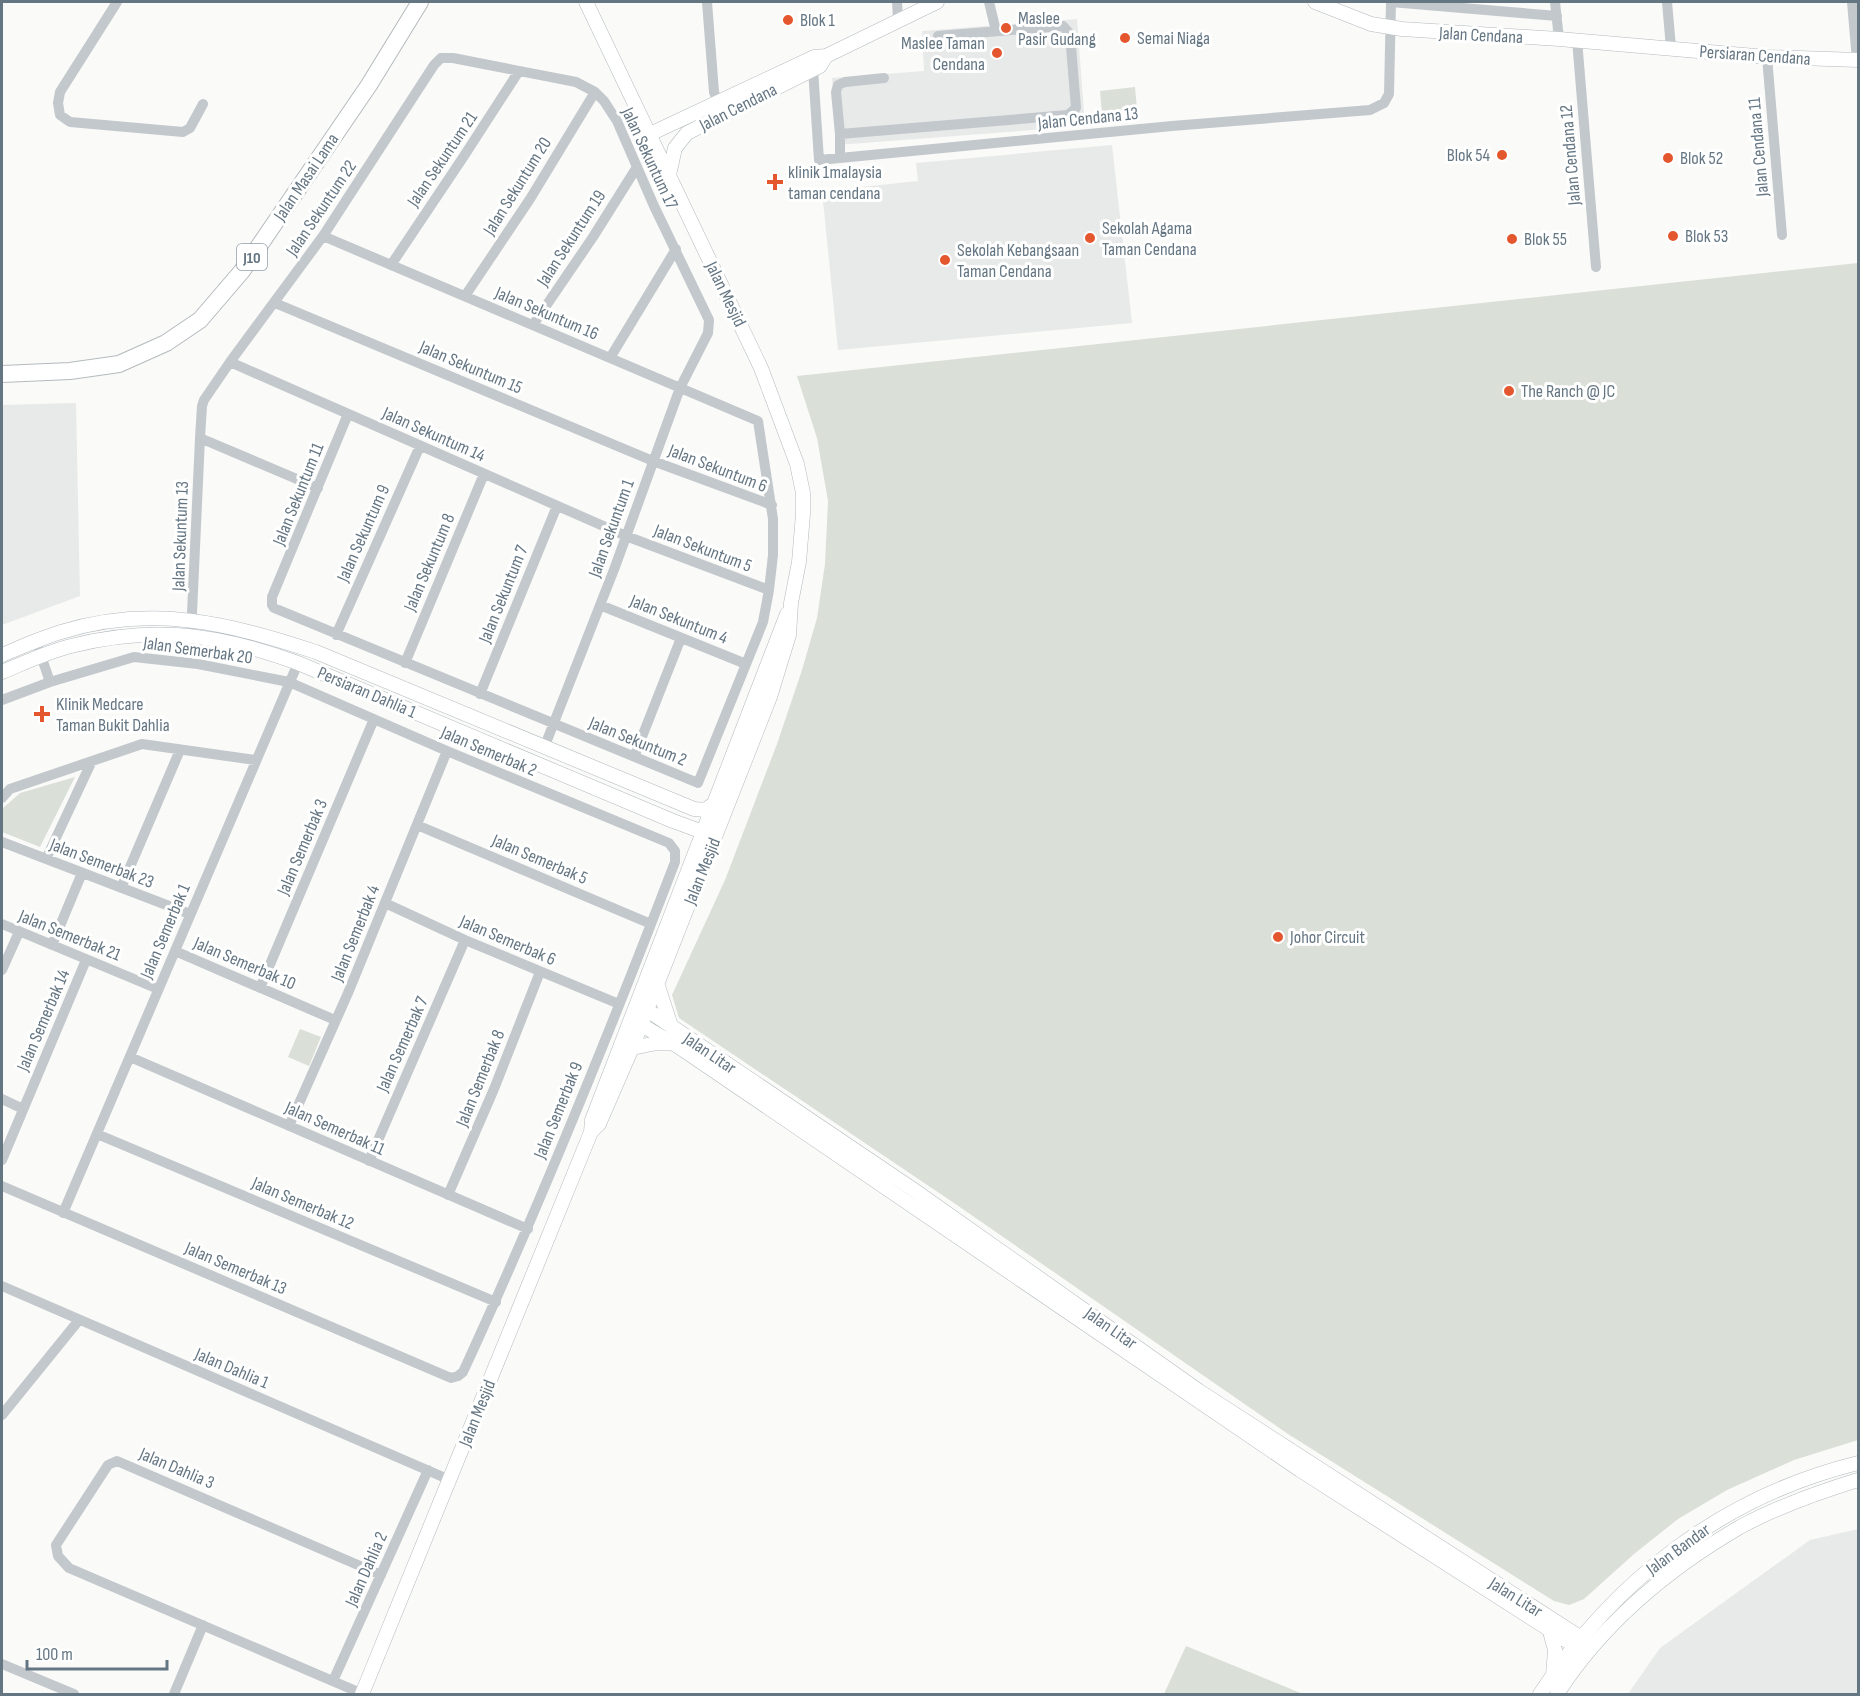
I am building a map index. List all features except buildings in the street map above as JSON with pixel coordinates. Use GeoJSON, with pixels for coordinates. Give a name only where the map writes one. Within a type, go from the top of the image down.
{"type":"FeatureCollection","features":[{"type":"Feature","properties":{"kind":"main road","name":"Jalan Masai Lama"},"geometry":{"type":"LineString","coordinates":[[2,374],[69,371],[120,364],[166,343],[200,320],[242,271],[369,85],[420,2]]}},
{"type":"Feature","properties":{"kind":"main road","name":"Jalan Mesjid"},"geometry":{"type":"LineString","coordinates":[[362,1694],[591,1132],[592,1120],[641,1006],[703,832],[791,603],[800,562],[803,493],[797,464],[761,368],[586,2]]}},
{"type":"Feature","properties":{"kind":"main road","name":"Jalan Cendana"},"geometry":{"type":"LineString","coordinates":[[650,134],[721,108],[811,64],[820,66],[826,56],[937,2]]}},
{"type":"Feature","properties":{"kind":"main road","name":"Jalan Cendana"},"geometry":{"type":"LineString","coordinates":[[1315,2],[1371,24],[1390,28],[1652,47]]}},
{"type":"Feature","properties":{"kind":"main road","name":"Persiaran Cendana"},"geometry":{"type":"LineString","coordinates":[[1652,47],[1767,57],[1858,60]]}},
{"type":"Feature","properties":{"kind":"main road","name":"Jalan Cendana"},"geometry":{"type":"LineString","coordinates":[[669,175],[675,148],[687,133],[721,108]]}},
{"type":"Feature","properties":{"kind":"main road","name":"Jalan Mesjid"},"geometry":{"type":"LineString","coordinates":[[641,1006],[657,983],[770,697],[789,635],[791,603]]}},
{"type":"Feature","properties":{"kind":"main road","name":"Persiaran Dahlia 1"},"geometry":{"type":"LineString","coordinates":[[2,655],[36,641],[88,625],[133,618],[193,619],[263,635],[316,652],[700,811],[715,803]]}},
{"type":"Feature","properties":{"kind":"main road","name":"Persiaran Dahlia 1"},"geometry":{"type":"LineString","coordinates":[[2,672],[70,646],[158,633],[191,635],[262,650],[298,663],[673,822],[703,832]]}},
{"type":"Feature","properties":{"kind":"main road"},"geometry":{"type":"LineString","coordinates":[[673,822],[684,819],[681,803]]}},
{"type":"Feature","properties":{"kind":"main road"},"geometry":{"type":"LineString","coordinates":[[703,832],[719,828]]}},
{"type":"Feature","properties":{"kind":"main road"},"geometry":{"type":"LineString","coordinates":[[657,983],[671,1026]]}},
{"type":"Feature","properties":{"kind":"main road","name":"Jalan Litar"},"geometry":{"type":"LineString","coordinates":[[641,1006],[914,1190],[1199,1391],[1584,1646]]}},
{"type":"Feature","properties":{"kind":"main road","name":"Jalan Mesjid"},"geometry":{"type":"LineString","coordinates":[[591,1132],[599,1124],[632,1048],[635,1021]]}},
{"type":"Feature","properties":{"kind":"main road","name":"Jalan Litar"},"geometry":{"type":"LineString","coordinates":[[635,1021],[672,1043],[1271,1450],[1505,1602],[1553,1625]]}},
{"type":"Feature","properties":{"kind":"main road"},"geometry":{"type":"LineString","coordinates":[[632,1048],[657,1043],[672,1043]]}},
{"type":"Feature","properties":{"kind":"main road","name":"Jalan Bandar"},"geometry":{"type":"LineString","coordinates":[[1557,1695],[1599,1617],[1635,1581],[1675,1548],[1731,1511],[1789,1484],[1858,1463]]}},
{"type":"Feature","properties":{"kind":"main road","name":"Jalan Bandar"},"geometry":{"type":"LineString","coordinates":[[1540,1695],[1553,1675],[1584,1646],[1687,1561],[1742,1527],[1798,1501],[1858,1480]]}},
{"type":"Feature","properties":{"kind":"main road"},"geometry":{"type":"LineString","coordinates":[[1553,1675],[1555,1650],[1553,1625],[1578,1624],[1599,1617]]}},
{"type":"Feature","properties":{"kind":"street"},"geometry":{"type":"LineString","coordinates":[[117,2],[60,92],[58,103],[60,115],[70,122],[183,132],[190,128],[203,104]]}},
{"type":"Feature","properties":{"kind":"street"},"geometry":{"type":"LineString","coordinates":[[707,2],[714,92],[721,108]]}},
{"type":"Feature","properties":{"kind":"street"},"geometry":{"type":"LineString","coordinates":[[897,2],[898,19]]}},
{"type":"Feature","properties":{"kind":"street"},"geometry":{"type":"LineString","coordinates":[[989,2],[996,31]]}},
{"type":"Feature","properties":{"kind":"street"},"geometry":{"type":"LineString","coordinates":[[1391,2],[1557,16]]}},
{"type":"Feature","properties":{"kind":"street","name":"Jalan Cendana 13"},"geometry":{"type":"LineString","coordinates":[[811,64],[819,160],[1375,109],[1384,103],[1389,94],[1391,2]]}},
{"type":"Feature","properties":{"kind":"street"},"geometry":{"type":"LineString","coordinates":[[1555,2],[1559,39]]}},
{"type":"Feature","properties":{"kind":"street"},"geometry":{"type":"LineString","coordinates":[[1667,2],[1671,48]]}},
{"type":"Feature","properties":{"kind":"street"},"geometry":{"type":"LineString","coordinates":[[1852,2],[1858,60]]}},
{"type":"Feature","properties":{"kind":"street"},"geometry":{"type":"LineString","coordinates":[[840,134],[1068,115],[1074,111],[1076,104],[1070,34],[1067,28],[1060,26],[938,36]]}},
{"type":"Feature","properties":{"kind":"street","name":"Jalan Cendana 12"},"geometry":{"type":"LineString","coordinates":[[1577,40],[1596,267]]}},
{"type":"Feature","properties":{"kind":"street","name":"Jalan Cendana 11"},"geometry":{"type":"LineString","coordinates":[[1767,57],[1782,235]]}},
{"type":"Feature","properties":{"kind":"street","name":"Jalan Sekuntum 22"},"geometry":{"type":"LineString","coordinates":[[200,438],[204,400],[323,236],[434,65],[441,58],[453,58],[519,71]]}},
{"type":"Feature","properties":{"kind":"street"},"geometry":{"type":"LineString","coordinates":[[519,71],[576,82],[596,92]]}},
{"type":"Feature","properties":{"kind":"street","name":"Jalan Sekuntum 21"},"geometry":{"type":"LineString","coordinates":[[391,265],[519,71]]}},
{"type":"Feature","properties":{"kind":"street"},"geometry":{"type":"LineString","coordinates":[[840,158],[836,92],[838,85],[845,82],[884,78]]}},
{"type":"Feature","properties":{"kind":"street","name":"Jalan Sekuntum 17"},"geometry":{"type":"LineString","coordinates":[[596,92],[612,112],[708,320]]}},
{"type":"Feature","properties":{"kind":"street","name":"Jalan Sekuntum 20"},"geometry":{"type":"LineString","coordinates":[[465,296],[530,199],[596,92]]}},
{"type":"Feature","properties":{"kind":"street","name":"Jalan Sekuntum 19"},"geometry":{"type":"LineString","coordinates":[[533,325],[637,167]]}},
{"type":"Feature","properties":{"kind":"street","name":"Jalan Sekuntum 16"},"geometry":{"type":"LineString","coordinates":[[323,236],[758,422]]}},
{"type":"Feature","properties":{"kind":"street"},"geometry":{"type":"LineString","coordinates":[[610,358],[676,249]]}},
{"type":"Feature","properties":{"kind":"street","name":"Jalan Sekuntum 15"},"geometry":{"type":"LineString","coordinates":[[275,303],[653,461]]}},
{"type":"Feature","properties":{"kind":"street","name":"Jalan Sekuntum 1"},"geometry":{"type":"LineString","coordinates":[[544,748],[600,605],[680,388],[708,333],[708,320]]}},
{"type":"Feature","properties":{"kind":"street","name":"Jalan Sekuntum 14"},"geometry":{"type":"LineString","coordinates":[[230,362],[626,536]]}},
{"type":"Feature","properties":{"kind":"street","name":"Jalan Sekuntum 11"},"geometry":{"type":"LineString","coordinates":[[278,586],[348,414]]}},
{"type":"Feature","properties":{"kind":"street","name":"Jalan Sekuntum 2"},"geometry":{"type":"LineString","coordinates":[[278,586],[272,601],[274,608],[698,783],[763,622],[769,590],[773,555],[772,506],[758,422]]}},
{"type":"Feature","properties":{"kind":"street"},"geometry":{"type":"LineString","coordinates":[[200,438],[318,488]]}},
{"type":"Feature","properties":{"kind":"street","name":"Jalan Sekuntum 13"},"geometry":{"type":"LineString","coordinates":[[191,635],[200,438]]}},
{"type":"Feature","properties":{"kind":"street","name":"Jalan Sekuntum 9"},"geometry":{"type":"LineString","coordinates":[[336,634],[420,446]]}},
{"type":"Feature","properties":{"kind":"street","name":"Jalan Sekuntum 6"},"geometry":{"type":"LineString","coordinates":[[653,461],[772,506]]}},
{"type":"Feature","properties":{"kind":"street","name":"Jalan Sekuntum 8"},"geometry":{"type":"LineString","coordinates":[[405,663],[484,474]]}},
{"type":"Feature","properties":{"kind":"street","name":"Jalan Sekuntum 7"},"geometry":{"type":"LineString","coordinates":[[480,694],[557,506]]}},
{"type":"Feature","properties":{"kind":"street","name":"Jalan Sekuntum 5"},"geometry":{"type":"LineString","coordinates":[[626,536],[769,590]]}},
{"type":"Feature","properties":{"kind":"street","name":"Jalan Sekuntum 4"},"geometry":{"type":"LineString","coordinates":[[600,605],[746,664]]}},
{"type":"Feature","properties":{"kind":"street"},"geometry":{"type":"LineString","coordinates":[[636,752],[681,638]]}},
{"type":"Feature","properties":{"kind":"street"},"geometry":{"type":"LineString","coordinates":[[36,641],[50,681]]}},
{"type":"Feature","properties":{"kind":"street","name":"Jalan Semerbak 20"},"geometry":{"type":"LineString","coordinates":[[2,700],[50,681],[134,657],[198,664],[289,682]]}},
{"type":"Feature","properties":{"kind":"street","name":"Jalan Semerbak 1"},"geometry":{"type":"LineString","coordinates":[[63,1213],[298,663]]}},
{"type":"Feature","properties":{"kind":"street","name":"Jalan Semerbak 2"},"geometry":{"type":"LineString","coordinates":[[289,682],[447,751],[669,843],[675,851]]}},
{"type":"Feature","properties":{"kind":"street","name":"Jalan Semerbak 3"},"geometry":{"type":"LineString","coordinates":[[260,988],[374,719]]}},
{"type":"Feature","properties":{"kind":"street"},"geometry":{"type":"LineString","coordinates":[[2,798],[10,789],[141,744],[255,760]]}},
{"type":"Feature","properties":{"kind":"street"},"geometry":{"type":"LineString","coordinates":[[121,888],[180,750]]}},
{"type":"Feature","properties":{"kind":"street","name":"Jalan Semerbak 4"},"geometry":{"type":"LineString","coordinates":[[289,1126],[385,903],[447,751]]}},
{"type":"Feature","properties":{"kind":"street"},"geometry":{"type":"LineString","coordinates":[[46,859],[92,761]]}},
{"type":"Feature","properties":{"kind":"street","name":"Jalan Semerbak 5"},"geometry":{"type":"LineString","coordinates":[[417,825],[651,924]]}},
{"type":"Feature","properties":{"kind":"street","name":"Jalan Semerbak 23"},"geometry":{"type":"LineString","coordinates":[[2,842],[190,914]]}},
{"type":"Feature","properties":{"kind":"street","name":"Jalan Semerbak 9"},"geometry":{"type":"LineString","coordinates":[[458,1376],[463,1372],[528,1229],[651,924],[675,862],[675,851]]}},
{"type":"Feature","properties":{"kind":"street"},"geometry":{"type":"LineString","coordinates":[[52,945],[82,873]]}},
{"type":"Feature","properties":{"kind":"street","name":"Jalan Semerbak 6"},"geometry":{"type":"LineString","coordinates":[[385,903],[465,940],[619,1004]]}},
{"type":"Feature","properties":{"kind":"street","name":"Jalan Semerbak 21"},"geometry":{"type":"LineString","coordinates":[[2,924],[158,989]]}},
{"type":"Feature","properties":{"kind":"street"},"geometry":{"type":"LineString","coordinates":[[2,970],[19,932]]}},
{"type":"Feature","properties":{"kind":"street","name":"Jalan Semerbak 7"},"geometry":{"type":"LineString","coordinates":[[369,1161],[465,940]]}},
{"type":"Feature","properties":{"kind":"street","name":"Jalan Semerbak 10"},"geometry":{"type":"LineString","coordinates":[[175,951],[335,1020]]}},
{"type":"Feature","properties":{"kind":"street","name":"Jalan Semerbak 14"},"geometry":{"type":"LineString","coordinates":[[2,1160],[86,960]]}},
{"type":"Feature","properties":{"kind":"street","name":"Jalan Semerbak 8"},"geometry":{"type":"LineString","coordinates":[[448,1195],[494,1089],[540,972]]}},
{"type":"Feature","properties":{"kind":"street","name":"Jalan Semerbak 11"},"geometry":{"type":"LineString","coordinates":[[130,1057],[528,1229]]}},
{"type":"Feature","properties":{"kind":"street"},"geometry":{"type":"LineString","coordinates":[[2,1099],[23,1108]]}},
{"type":"Feature","properties":{"kind":"street","name":"Jalan Semerbak 12"},"geometry":{"type":"LineString","coordinates":[[97,1134],[495,1302]]}},
{"type":"Feature","properties":{"kind":"street","name":"Jalan Semerbak 13"},"geometry":{"type":"LineString","coordinates":[[2,1186],[451,1377],[458,1376]]}},
{"type":"Feature","properties":{"kind":"street","name":"Jalan Dahlia 1"},"geometry":{"type":"LineString","coordinates":[[2,1286],[450,1480]]}},
{"type":"Feature","properties":{"kind":"street"},"geometry":{"type":"LineString","coordinates":[[2,1415],[80,1320]]}},
{"type":"Feature","properties":{"kind":"street","name":"Jalan Dahlia 3"},"geometry":{"type":"LineString","coordinates":[[203,1625],[69,1568],[58,1556],[55,1547],[57,1541],[110,1463],[117,1461],[130,1465],[381,1575]]}},
{"type":"Feature","properties":{"kind":"street","name":"Jalan Dahlia 2"},"geometry":{"type":"LineString","coordinates":[[333,1681],[428,1470]]}},
{"type":"Feature","properties":{"kind":"street"},"geometry":{"type":"LineString","coordinates":[[174,1695],[203,1625],[362,1694]]}},
{"type":"Feature","properties":{"kind":"street"},"geometry":{"type":"LineString","coordinates":[[2,1665],[74,1695]]}},
{"type":"Feature","properties":{"kind":"shaded area"},"geometry":{"type":"Polygon","coordinates":[[[1077,19],[1085,126],[837,145],[832,78],[924,71],[922,31],[1077,19]]]}},
{"type":"Feature","properties":{"kind":"shaded area"},"geometry":{"type":"Polygon","coordinates":[[[1135,87],[1137,110],[1102,113],[1100,91],[1135,87]]]}},
{"type":"Feature","properties":{"kind":"shaded area","name":"Sekolah Kebangsaan Taman Cendana"},"geometry":{"type":"Polygon","coordinates":[[[1112,145],[1132,323],[838,350],[822,191],[918,181],[916,163],[1112,145]]]}},
{"type":"Feature","properties":{"kind":"shaded area","name":"Johor Circuit"},"geometry":{"type":"Polygon","coordinates":[[[1858,263],[1858,1440],[1794,1460],[1727,1490],[1678,1519],[1634,1554],[1584,1599],[1569,1605],[1554,1601],[1288,1434],[954,1203],[679,1018],[672,995],[725,880],[777,744],[817,618],[825,564],[828,501],[817,438],[797,376],[1858,263]]]}},
{"type":"Feature","properties":{"kind":"shaded area"},"geometry":{"type":"Polygon","coordinates":[[[76,403],[80,596],[2,625],[2,405],[76,403]]]}},
{"type":"Feature","properties":{"kind":"shaded area"},"geometry":{"type":"Polygon","coordinates":[[[75,777],[40,847],[2,832],[2,809],[20,793],[75,777]]]}},
{"type":"Feature","properties":{"kind":"shaded area"},"geometry":{"type":"Polygon","coordinates":[[[300,1029],[321,1037],[309,1066],[288,1057],[300,1029]]]}},
{"type":"Feature","properties":{"kind":"shaded area"},"geometry":{"type":"Polygon","coordinates":[[[1858,1529],[1858,1694],[1628,1694],[1660,1648],[1810,1540],[1858,1529]]]}},
{"type":"Feature","properties":{"kind":"shaded area"},"geometry":{"type":"Polygon","coordinates":[[[1186,1646],[1303,1694],[1164,1694],[1186,1646]]]}},
{"type":"Feature","properties":{"kind":"place","name":"Blok 1"},"geometry":{"type":"Point","coordinates":[788,20]}},
{"type":"Feature","properties":{"kind":"place","name":"Maslee Pasir Gudang"},"geometry":{"type":"Point","coordinates":[1006,28]}},
{"type":"Feature","properties":{"kind":"place","name":"Semai Niaga"},"geometry":{"type":"Point","coordinates":[1125,38]}},
{"type":"Feature","properties":{"kind":"place","name":"Maslee Taman Cendana"},"geometry":{"type":"Point","coordinates":[997,53]}},
{"type":"Feature","properties":{"kind":"place","name":"Blok 54"},"geometry":{"type":"Point","coordinates":[1502,155]}},
{"type":"Feature","properties":{"kind":"place","name":"Blok 52"},"geometry":{"type":"Point","coordinates":[1668,158]}},
{"type":"Feature","properties":{"kind":"place","name":"klinik 1malaysia taman cendana"},"geometry":{"type":"Point","coordinates":[775,182]}},
{"type":"Feature","properties":{"kind":"place","name":"Blok 53"},"geometry":{"type":"Point","coordinates":[1673,236]}},
{"type":"Feature","properties":{"kind":"place","name":"Sekolah Agama Taman Cendana"},"geometry":{"type":"Point","coordinates":[1090,238]}},
{"type":"Feature","properties":{"kind":"place","name":"Blok 55"},"geometry":{"type":"Point","coordinates":[1512,239]}},
{"type":"Feature","properties":{"kind":"place","name":"Sekolah Kebangsaan Taman Cendana"},"geometry":{"type":"Point","coordinates":[945,260]}},
{"type":"Feature","properties":{"kind":"place","name":"The Ranch @ JC"},"geometry":{"type":"Point","coordinates":[1509,391]}},
{"type":"Feature","properties":{"kind":"place","name":"Klinik Medcare Taman Bukit Dahlia"},"geometry":{"type":"Point","coordinates":[42,714]}},
{"type":"Feature","properties":{"kind":"place","name":"Johor Circuit"},"geometry":{"type":"Point","coordinates":[1278,937]}}]}
